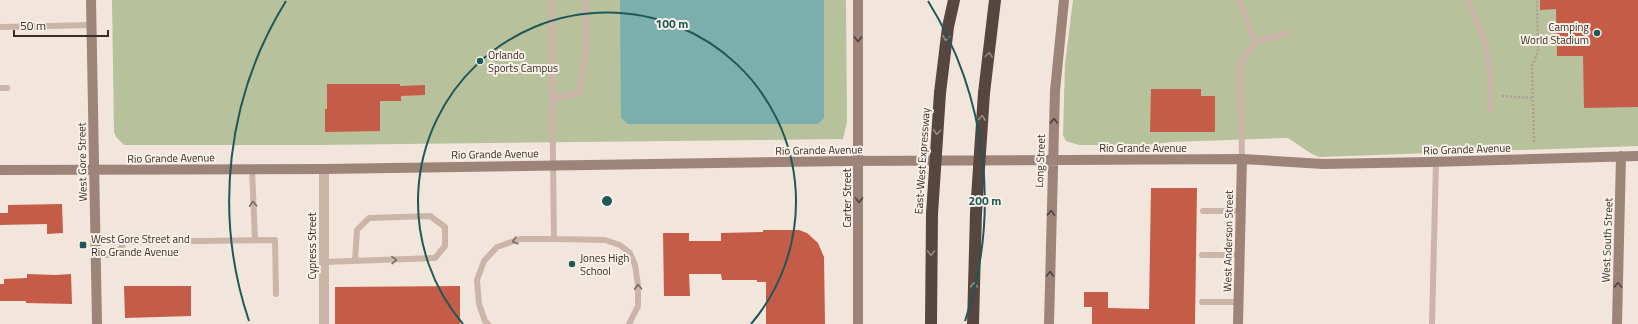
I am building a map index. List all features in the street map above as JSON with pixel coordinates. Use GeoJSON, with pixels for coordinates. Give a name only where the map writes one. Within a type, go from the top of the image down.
{"type":"FeatureCollection","features":[{"type":"Feature","properties":{"kind":"highway","name":"East-West Expressway"},"geometry":{"type":"LineString","coordinates":[[931,324],[932,214],[940,93],[948,26],[954,0]]}},
{"type":"Feature","properties":{"kind":"highway"},"geometry":{"type":"LineString","coordinates":[[973,324],[976,213],[984,93],[995,0]]}},
{"type":"Feature","properties":{"kind":"street","name":"West Gore Street"},"geometry":{"type":"LineString","coordinates":[[91,0],[97,324]]}},
{"type":"Feature","properties":{"kind":"street","name":"Carter Street"},"geometry":{"type":"LineString","coordinates":[[858,0],[858,324]]}},
{"type":"Feature","properties":{"kind":"street","name":"Long Street"},"geometry":{"type":"LineString","coordinates":[[1049,324],[1055,91],[1064,0]]}},
{"type":"Feature","properties":{"kind":"street","name":"West South Street"},"geometry":{"type":"LineString","coordinates":[[1617,324],[1621,156]]}},
{"type":"Feature","properties":{"kind":"street","name":"Rio Grande Avenue"},"geometry":{"type":"LineString","coordinates":[[0,170],[324,169],[859,161],[1053,160],[1242,160],[1323,164],[1638,156]]}},
{"type":"Feature","properties":{"kind":"street","name":"West Anderson Street"},"geometry":{"type":"LineString","coordinates":[[1238,324],[1242,160]]}},
{"type":"Feature","properties":{"kind":"street","name":"Cypress Street"},"geometry":{"type":"LineString","coordinates":[[324,169],[324,324]]}},
{"type":"Feature","properties":{"kind":"lane"},"geometry":{"type":"LineString","coordinates":[[552,0],[554,239]]}},
{"type":"Feature","properties":{"kind":"lane"},"geometry":{"type":"LineString","coordinates":[[552,98],[579,94],[586,50],[586,0]]}},
{"type":"Feature","properties":{"kind":"lane"},"geometry":{"type":"LineString","coordinates":[[1239,0],[1255,42]]}},
{"type":"Feature","properties":{"kind":"lane"},"geometry":{"type":"LineString","coordinates":[[1468,0],[1486,44],[1490,74],[1490,110]]}},
{"type":"Feature","properties":{"kind":"lane"},"geometry":{"type":"LineString","coordinates":[[0,26],[92,25]]}},
{"type":"Feature","properties":{"kind":"lane"},"geometry":{"type":"LineString","coordinates":[[1242,160],[1240,64],[1255,42],[1287,33]]}},
{"type":"Feature","properties":{"kind":"lane"},"geometry":{"type":"LineString","coordinates":[[1432,324],[1436,162]]}},
{"type":"Feature","properties":{"kind":"lane"},"geometry":{"type":"LineString","coordinates":[[252,169],[255,240]]}},
{"type":"Feature","properties":{"kind":"lane"},"geometry":{"type":"LineString","coordinates":[[1203,211],[1241,211]]}},
{"type":"Feature","properties":{"kind":"lane"},"geometry":{"type":"LineString","coordinates":[[324,262],[355,261],[434,258],[445,246],[445,227],[430,216],[369,218],[357,230],[355,261]]}},
{"type":"Feature","properties":{"kind":"lane"},"geometry":{"type":"LineString","coordinates":[[488,324],[485,321],[479,304],[477,280],[484,261],[497,247],[520,239],[605,240],[620,245],[630,253],[635,265],[638,285],[638,306],[629,324]]}},
{"type":"Feature","properties":{"kind":"lane"},"geometry":{"type":"LineString","coordinates":[[95,255],[114,255],[118,253],[124,242],[275,240],[276,294]]}},
{"type":"Feature","properties":{"kind":"lane"},"geometry":{"type":"LineString","coordinates":[[1202,255],[1240,255]]}},
{"type":"Feature","properties":{"kind":"lane"},"geometry":{"type":"LineString","coordinates":[[1202,302],[1239,302]]}},
{"type":"Feature","properties":{"kind":"path"},"geometry":{"type":"LineString","coordinates":[[1534,142],[1532,66],[1538,52],[1537,0]]}},
{"type":"Feature","properties":{"kind":"path"},"geometry":{"type":"LineString","coordinates":[[1502,96],[1533,98]]}},
{"type":"Feature","properties":{"kind":"green space","name":"Orlando Sports Campus"},"geometry":{"type":"Polygon","coordinates":[[[112,0],[846,0],[847,122],[843,139],[319,145],[124,145],[116,137],[114,132],[112,0]]]}},
{"type":"Feature","properties":{"kind":"green space"},"geometry":{"type":"Polygon","coordinates":[[[1073,0],[1638,0],[1638,146],[1319,157],[1288,138],[1171,142],[1145,145],[1079,145],[1066,141],[1063,135],[1065,64],[1073,0]]]}},
{"type":"Feature","properties":{"kind":"water"},"geometry":{"type":"Polygon","coordinates":[[[620,0],[824,0],[824,118],[818,124],[628,124],[621,118],[620,0]]]}},
{"type":"Feature","properties":{"kind":"building","name":"Camping World Stadium"},"geometry":{"type":"Polygon","coordinates":[[[1540,0],[1638,0],[1638,107],[1584,108],[1583,56],[1557,56],[1556,9],[1540,10],[1540,0]]]}},
{"type":"Feature","properties":{"kind":"building"},"geometry":{"type":"Polygon","coordinates":[[[327,84],[400,84],[400,86],[425,85],[425,95],[401,96],[401,101],[380,101],[380,131],[325,132],[327,84]]]}},
{"type":"Feature","properties":{"kind":"building"},"geometry":{"type":"Polygon","coordinates":[[[1151,89],[1201,89],[1201,96],[1215,96],[1215,132],[1150,132],[1151,89]]]}},
{"type":"Feature","properties":{"kind":"building"},"geometry":{"type":"Polygon","coordinates":[[[1151,188],[1197,188],[1195,324],[1092,324],[1092,307],[1084,307],[1084,292],[1108,292],[1108,308],[1149,309],[1151,188]]]}},
{"type":"Feature","properties":{"kind":"building"},"geometry":{"type":"Polygon","coordinates":[[[62,204],[63,233],[47,234],[47,224],[0,225],[0,213],[8,213],[8,205],[62,204]]]}},
{"type":"Feature","properties":{"kind":"building"},"geometry":{"type":"Polygon","coordinates":[[[763,230],[799,230],[807,233],[818,243],[824,257],[825,324],[766,324],[766,282],[757,282],[757,280],[722,280],[721,274],[689,274],[690,296],[664,296],[663,233],[689,233],[689,241],[721,241],[721,233],[763,232],[763,230]]]}},
{"type":"Feature","properties":{"kind":"building"},"geometry":{"type":"Polygon","coordinates":[[[27,274],[71,274],[72,304],[0,301],[0,284],[4,284],[4,279],[27,278],[27,274]]]}},
{"type":"Feature","properties":{"kind":"building"},"geometry":{"type":"Polygon","coordinates":[[[124,286],[191,286],[191,316],[125,318],[124,286]]]}},
{"type":"Feature","properties":{"kind":"building"},"geometry":{"type":"Polygon","coordinates":[[[460,286],[460,324],[335,324],[335,287],[460,286]]]}},
{"type":"Feature","properties":{"kind":"place","name":"Camping World Stadium"},"geometry":{"type":"Point","coordinates":[1597,33]}},
{"type":"Feature","properties":{"kind":"place","name":"Orlando Sports Campus"},"geometry":{"type":"Point","coordinates":[480,61]}},
{"type":"Feature","properties":{"kind":"place","name":"West Gore Street and Rio Grande Avenue"},"geometry":{"type":"Point","coordinates":[83,245]}},
{"type":"Feature","properties":{"kind":"place","name":"Jones High School"},"geometry":{"type":"Point","coordinates":[572,264]}}]}
